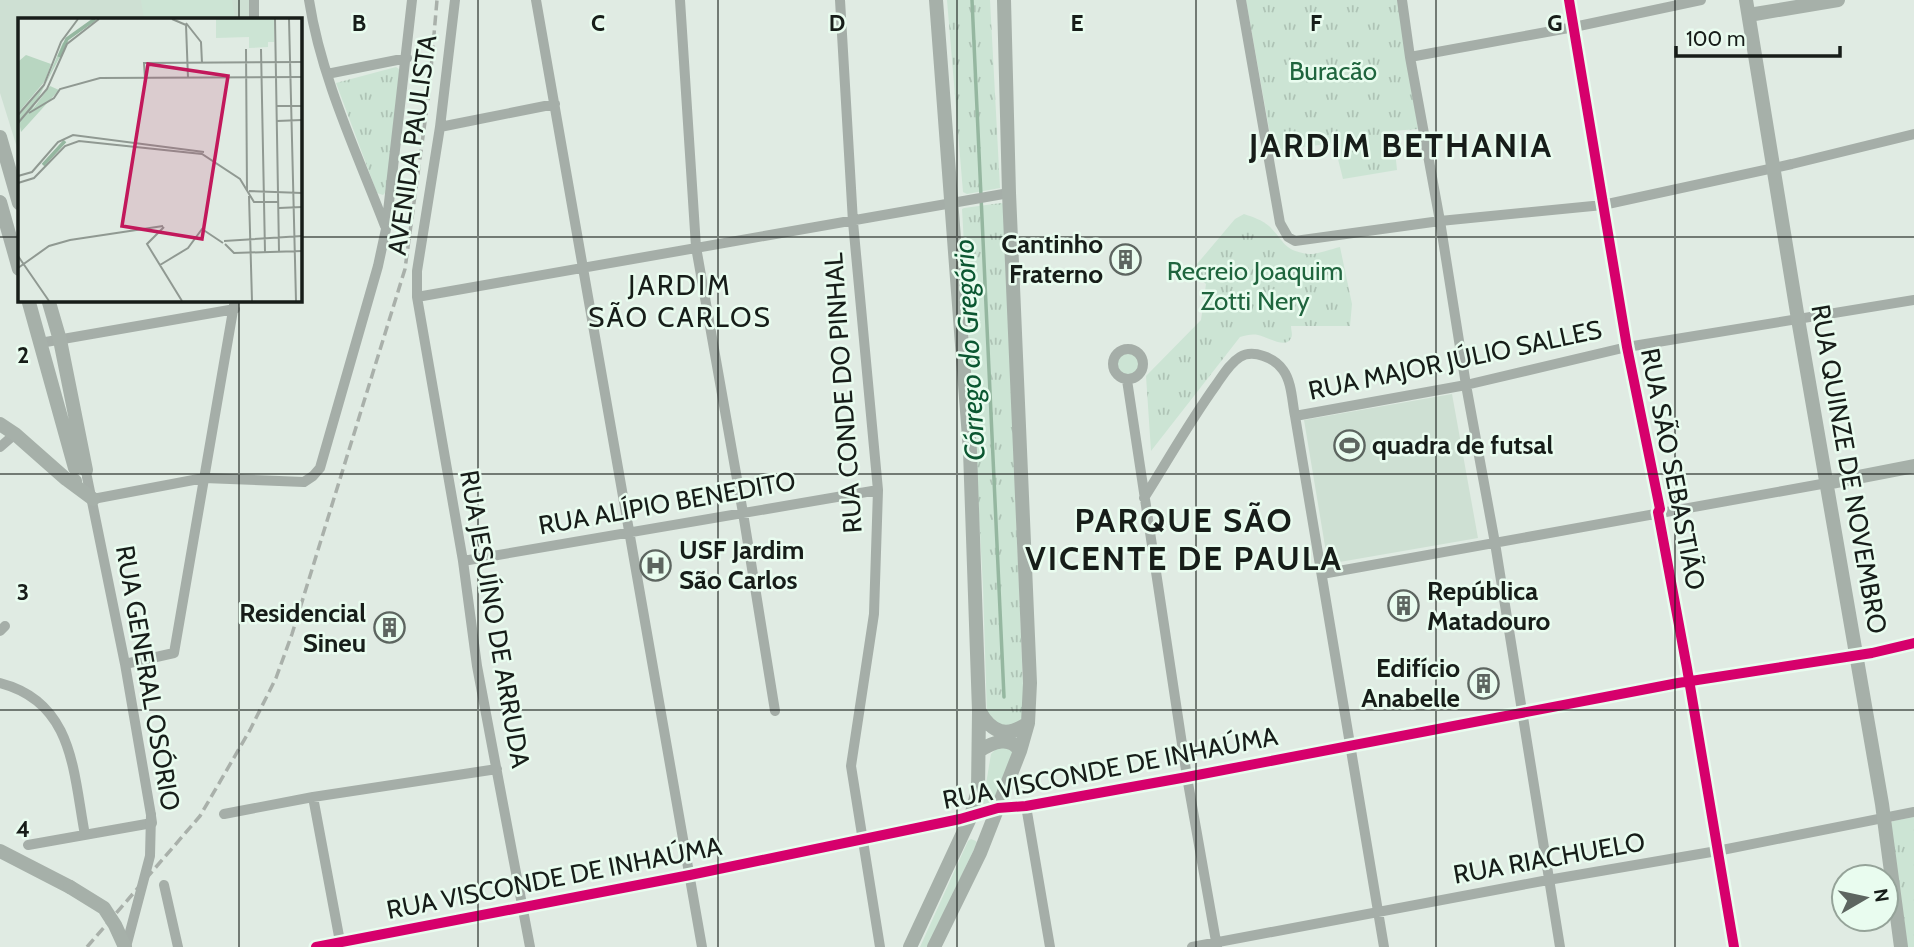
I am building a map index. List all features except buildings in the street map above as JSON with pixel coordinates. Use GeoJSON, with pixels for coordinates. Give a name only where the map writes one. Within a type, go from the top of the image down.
{"type":"FeatureCollection","features":[{"type":"Feature","properties":{"kind":"main road"},"geometry":{"type":"LineString","coordinates":[[910,947],[971,816],[978,790],[979,711],[970,452],[956,202],[936,0]]}},
{"type":"Feature","properties":{"kind":"main road"},"geometry":{"type":"LineString","coordinates":[[934,947],[980,853],[1020,751],[1028,723],[1030,683],[1002,194],[1004,0]]}},
{"type":"Feature","properties":{"kind":"main road","name":"RUA QUINZE DE NOVEMBRO"},"geometry":{"type":"LineString","coordinates":[[1746,0],[1884,818],[1901,947]]}},
{"type":"Feature","properties":{"kind":"main road"},"geometry":{"type":"LineString","coordinates":[[1759,0],[1762,8],[1770,12]]}},
{"type":"Feature","properties":{"kind":"main road"},"geometry":{"type":"LineString","coordinates":[[1749,15],[1838,0]]}},
{"type":"Feature","properties":{"kind":"main road"},"geometry":{"type":"LineString","coordinates":[[0,137],[18,200]]}},
{"type":"Feature","properties":{"kind":"main road"},"geometry":{"type":"LineString","coordinates":[[0,202],[18,265]]}},
{"type":"Feature","properties":{"kind":"main road"},"geometry":{"type":"LineString","coordinates":[[29,301],[77,474],[93,499]]}},
{"type":"Feature","properties":{"kind":"main road"},"geometry":{"type":"LineString","coordinates":[[49,301],[60,340],[77,474]]}},
{"type":"Feature","properties":{"kind":"main road"},"geometry":{"type":"LineString","coordinates":[[0,424],[50,466],[77,474]]}},
{"type":"Feature","properties":{"kind":"main road"},"geometry":{"type":"LineString","coordinates":[[1827,483],[1914,466]]}},
{"type":"Feature","properties":{"kind":"main road"},"geometry":{"type":"LineString","coordinates":[[979,711],[990,726],[997,730],[1007,732],[1028,723]]}},
{"type":"Feature","properties":{"kind":"main road"},"geometry":{"type":"LineString","coordinates":[[979,751],[988,745],[1004,741],[1016,745],[1020,751]]}},
{"type":"Feature","properties":{"kind":"main road"},"geometry":{"type":"LineString","coordinates":[[0,851],[104,908],[126,947]]}},
{"type":"Feature","properties":{"kind":"street"},"geometry":{"type":"LineString","coordinates":[[254,0],[254,18]]}},
{"type":"Feature","properties":{"kind":"street"},"geometry":{"type":"LineString","coordinates":[[309,0],[327,74],[386,229]]}},
{"type":"Feature","properties":{"kind":"street","name":"AVENIDA PAULISTA"},"geometry":{"type":"LineString","coordinates":[[204,478],[304,482],[313,477],[320,468],[378,266],[386,229],[412,0]]}},
{"type":"Feature","properties":{"kind":"street","name":"AVENIDA PAULISTA"},"geometry":{"type":"LineString","coordinates":[[417,297],[418,271],[440,127],[455,0]]}},
{"type":"Feature","properties":{"kind":"street"},"geometry":{"type":"LineString","coordinates":[[536,0],[702,947]]}},
{"type":"Feature","properties":{"kind":"street"},"geometry":{"type":"LineString","coordinates":[[680,0],[696,247],[775,711]]}},
{"type":"Feature","properties":{"kind":"street","name":"RUA CONDE DO PINHAL"},"geometry":{"type":"LineString","coordinates":[[840,0],[853,222],[878,490],[874,614],[851,766],[880,947]]}},
{"type":"Feature","properties":{"kind":"street"},"geometry":{"type":"LineString","coordinates":[[1241,0],[1280,223],[1287,237],[1295,241],[1440,221],[1603,205],[1914,134]]}},
{"type":"Feature","properties":{"kind":"street"},"geometry":{"type":"LineString","coordinates":[[1402,0],[1560,947]]}},
{"type":"Feature","properties":{"kind":"street","name":"RUA SÃO SEBASTIÃO"},"geometry":{"type":"LineString","coordinates":[[1570,0],[1627,347],[1660,509],[1658,512],[1734,947]]}},
{"type":"Feature","properties":{"kind":"street"},"geometry":{"type":"LineString","coordinates":[[1410,57],[1702,0]]}},
{"type":"Feature","properties":{"kind":"street"},"geometry":{"type":"LineString","coordinates":[[327,74],[407,58]]}},
{"type":"Feature","properties":{"kind":"street"},"geometry":{"type":"LineString","coordinates":[[440,127],[555,104]]}},
{"type":"Feature","properties":{"kind":"street"},"geometry":{"type":"LineString","coordinates":[[417,297],[1002,194]]}},
{"type":"Feature","properties":{"kind":"street","name":"RUA JESUÍNO DE ARRUDA"},"geometry":{"type":"LineString","coordinates":[[417,297],[463,561],[477,666],[530,947]]}},
{"type":"Feature","properties":{"kind":"street","name":"RUA MAJOR JÚLIO SALLES"},"geometry":{"type":"LineString","coordinates":[[1295,416],[1466,385],[1627,347],[1914,300]]}},
{"type":"Feature","properties":{"kind":"street"},"geometry":{"type":"LineString","coordinates":[[40,343],[235,304],[174,653],[125,664]]}},
{"type":"Feature","properties":{"kind":"street"},"geometry":{"type":"LineString","coordinates":[[1144,498],[1205,400],[1227,369],[1241,356],[1258,354],[1283,370],[1295,416],[1384,947]]}},
{"type":"Feature","properties":{"kind":"street"},"geometry":{"type":"LineString","coordinates":[[1127,380],[1187,777],[1216,945]]}},
{"type":"Feature","properties":{"kind":"street"},"geometry":{"type":"LineString","coordinates":[[0,447],[15,434]]}},
{"type":"Feature","properties":{"kind":"street","name":"RUA GENERAL OSÓRIO"},"geometry":{"type":"LineString","coordinates":[[77,474],[93,499],[151,817],[150,856],[126,947]]}},
{"type":"Feature","properties":{"kind":"street"},"geometry":{"type":"LineString","coordinates":[[93,499],[204,478]]}},
{"type":"Feature","properties":{"kind":"street"},"geometry":{"type":"LineString","coordinates":[[1322,575],[1827,483]]}},
{"type":"Feature","properties":{"kind":"street","name":"RUA ALÍPIO BENEDITO"},"geometry":{"type":"LineString","coordinates":[[463,561],[878,490]]}},
{"type":"Feature","properties":{"kind":"street","name":"RUA VISCONDE DE INHAÚMA"},"geometry":{"type":"LineString","coordinates":[[316,947],[341,945],[690,875],[998,808],[1026,806],[1187,777],[1689,681],[1857,655],[1914,643]]}},
{"type":"Feature","properties":{"kind":"street"},"geometry":{"type":"LineString","coordinates":[[0,683],[29,694],[46,709],[60,727],[68,744],[85,835]]}},
{"type":"Feature","properties":{"kind":"street"},"geometry":{"type":"LineString","coordinates":[[224,814],[313,797],[497,769]]}},
{"type":"Feature","properties":{"kind":"street"},"geometry":{"type":"LineString","coordinates":[[313,797],[341,945]]}},
{"type":"Feature","properties":{"kind":"street"},"geometry":{"type":"LineString","coordinates":[[1026,806],[1049,947]]}},
{"type":"Feature","properties":{"kind":"street","name":"RUA RIACHUELO"},"geometry":{"type":"LineString","coordinates":[[1192,947],[1216,945],[1914,812]]}},
{"type":"Feature","properties":{"kind":"street"},"geometry":{"type":"LineString","coordinates":[[28,845],[85,835],[151,817]]}},
{"type":"Feature","properties":{"kind":"street"},"geometry":{"type":"LineString","coordinates":[[164,885],[178,947]]}},
{"type":"Feature","properties":{"kind":"shaded area"},"geometry":{"type":"Polygon","coordinates":[[[0,0],[254,0],[252,18],[18,18],[18,151],[0,93],[0,0]]]}},
{"type":"Feature","properties":{"kind":"shaded area"},"geometry":{"type":"Polygon","coordinates":[[[1452,394],[1478,538],[1328,564],[1304,420],[1452,394]]]}},
{"type":"Feature","properties":{"kind":"green space"},"geometry":{"type":"Polygon","coordinates":[[[141,0],[232,0],[235,18],[144,18],[141,0]]]}},
{"type":"Feature","properties":{"kind":"green space"},"geometry":{"type":"Polygon","coordinates":[[[947,0],[990,0],[1000,188],[967,194],[963,192],[947,0]]]}},
{"type":"Feature","properties":{"kind":"green space","name":"Buracão"},"geometry":{"type":"Polygon","coordinates":[[[1246,0],[1399,0],[1418,129],[1393,131],[1397,170],[1343,179],[1334,143],[1273,151],[1246,0]]]}},
{"type":"Feature","properties":{"kind":"green space"},"geometry":{"type":"Polygon","coordinates":[[[396,67],[399,74],[386,192],[383,195],[377,193],[336,83],[396,67]]]}},
{"type":"Feature","properties":{"kind":"green space"},"geometry":{"type":"Polygon","coordinates":[[[1004,204],[1024,713],[1020,722],[1004,727],[987,715],[983,587],[962,209],[1004,204]]]}},
{"type":"Feature","properties":{"kind":"green space","name":"Recreio Joaquim Zotti Nery"},"geometry":{"type":"Polygon","coordinates":[[[1244,214],[1266,224],[1293,250],[1315,254],[1340,247],[1352,304],[1350,326],[1291,326],[1292,337],[1285,343],[1256,335],[1240,337],[1151,451],[1146,376],[1201,320],[1206,284],[1201,280],[1197,264],[1235,219],[1244,214]]]}},
{"type":"Feature","properties":{"kind":"green space"},"geometry":{"type":"Polygon","coordinates":[[[1128,351],[1137,355],[1141,364],[1137,373],[1128,377],[1119,373],[1115,364],[1119,355],[1128,351]]]}},
{"type":"Feature","properties":{"kind":"green space"},"geometry":{"type":"Polygon","coordinates":[[[999,746],[1013,751],[993,804],[987,807],[983,802],[991,754],[999,746]]]}},
{"type":"Feature","properties":{"kind":"green space"},"geometry":{"type":"Polygon","coordinates":[[[1914,817],[1914,947],[1905,947],[1900,911],[1900,863],[1893,863],[1888,826],[1893,821],[1914,817]]]}},
{"type":"Feature","properties":{"kind":"green space"},"geometry":{"type":"Polygon","coordinates":[[[971,839],[977,843],[927,947],[920,947],[968,841],[971,839]]]}},
{"type":"Feature","properties":{"kind":"waterway","name":"Córrego do Gregório"},"geometry":{"type":"LineString","coordinates":[[972,0],[1004,697]]}},
{"type":"Feature","properties":{"kind":"railway"},"geometry":{"type":"LineString","coordinates":[[87,947],[200,816],[250,730],[276,678],[405,269],[429,92],[437,0]]}},
{"type":"Feature","properties":{"kind":"cycle path"},"geometry":{"type":"LineString","coordinates":[[1569,0],[1627,347],[1660,509],[1658,512],[1734,947]]}},
{"type":"Feature","properties":{"kind":"cycle path"},"geometry":{"type":"LineString","coordinates":[[316,947],[690,875],[960,819],[998,808],[1026,806],[1187,777],[1678,683],[1872,653],[1914,643]]}},
{"type":"Feature","properties":{"kind":"place","name":"Cantinho Fraterno"},"geometry":{"type":"Point","coordinates":[1126,259]}},
{"type":"Feature","properties":{"kind":"place","name":"quadra de futsal"},"geometry":{"type":"Point","coordinates":[1349,445]}},
{"type":"Feature","properties":{"kind":"place","name":"USF Jardim São Carlos"},"geometry":{"type":"Point","coordinates":[656,565]}},
{"type":"Feature","properties":{"kind":"place","name":"República Matadouro"},"geometry":{"type":"Point","coordinates":[1404,606]}},
{"type":"Feature","properties":{"kind":"place","name":"Residencial Sineu"},"geometry":{"type":"Point","coordinates":[389,628]}},
{"type":"Feature","properties":{"kind":"place","name":"Edifício Anabelle"},"geometry":{"type":"Point","coordinates":[1483,683]}},
{"type":"Feature","properties":{"kind":"district","name":"JARDIM BETHANIA"},"geometry":{"type":"Point","coordinates":[1401,145]}},
{"type":"Feature","properties":{"kind":"district","name":"JARDIM SÃO CARLOS"},"geometry":{"type":"Point","coordinates":[680,301]}},
{"type":"Feature","properties":{"kind":"district","name":"PARQUE SÃO VICENTE DE PAULA"},"geometry":{"type":"Point","coordinates":[1184,539]}}]}
